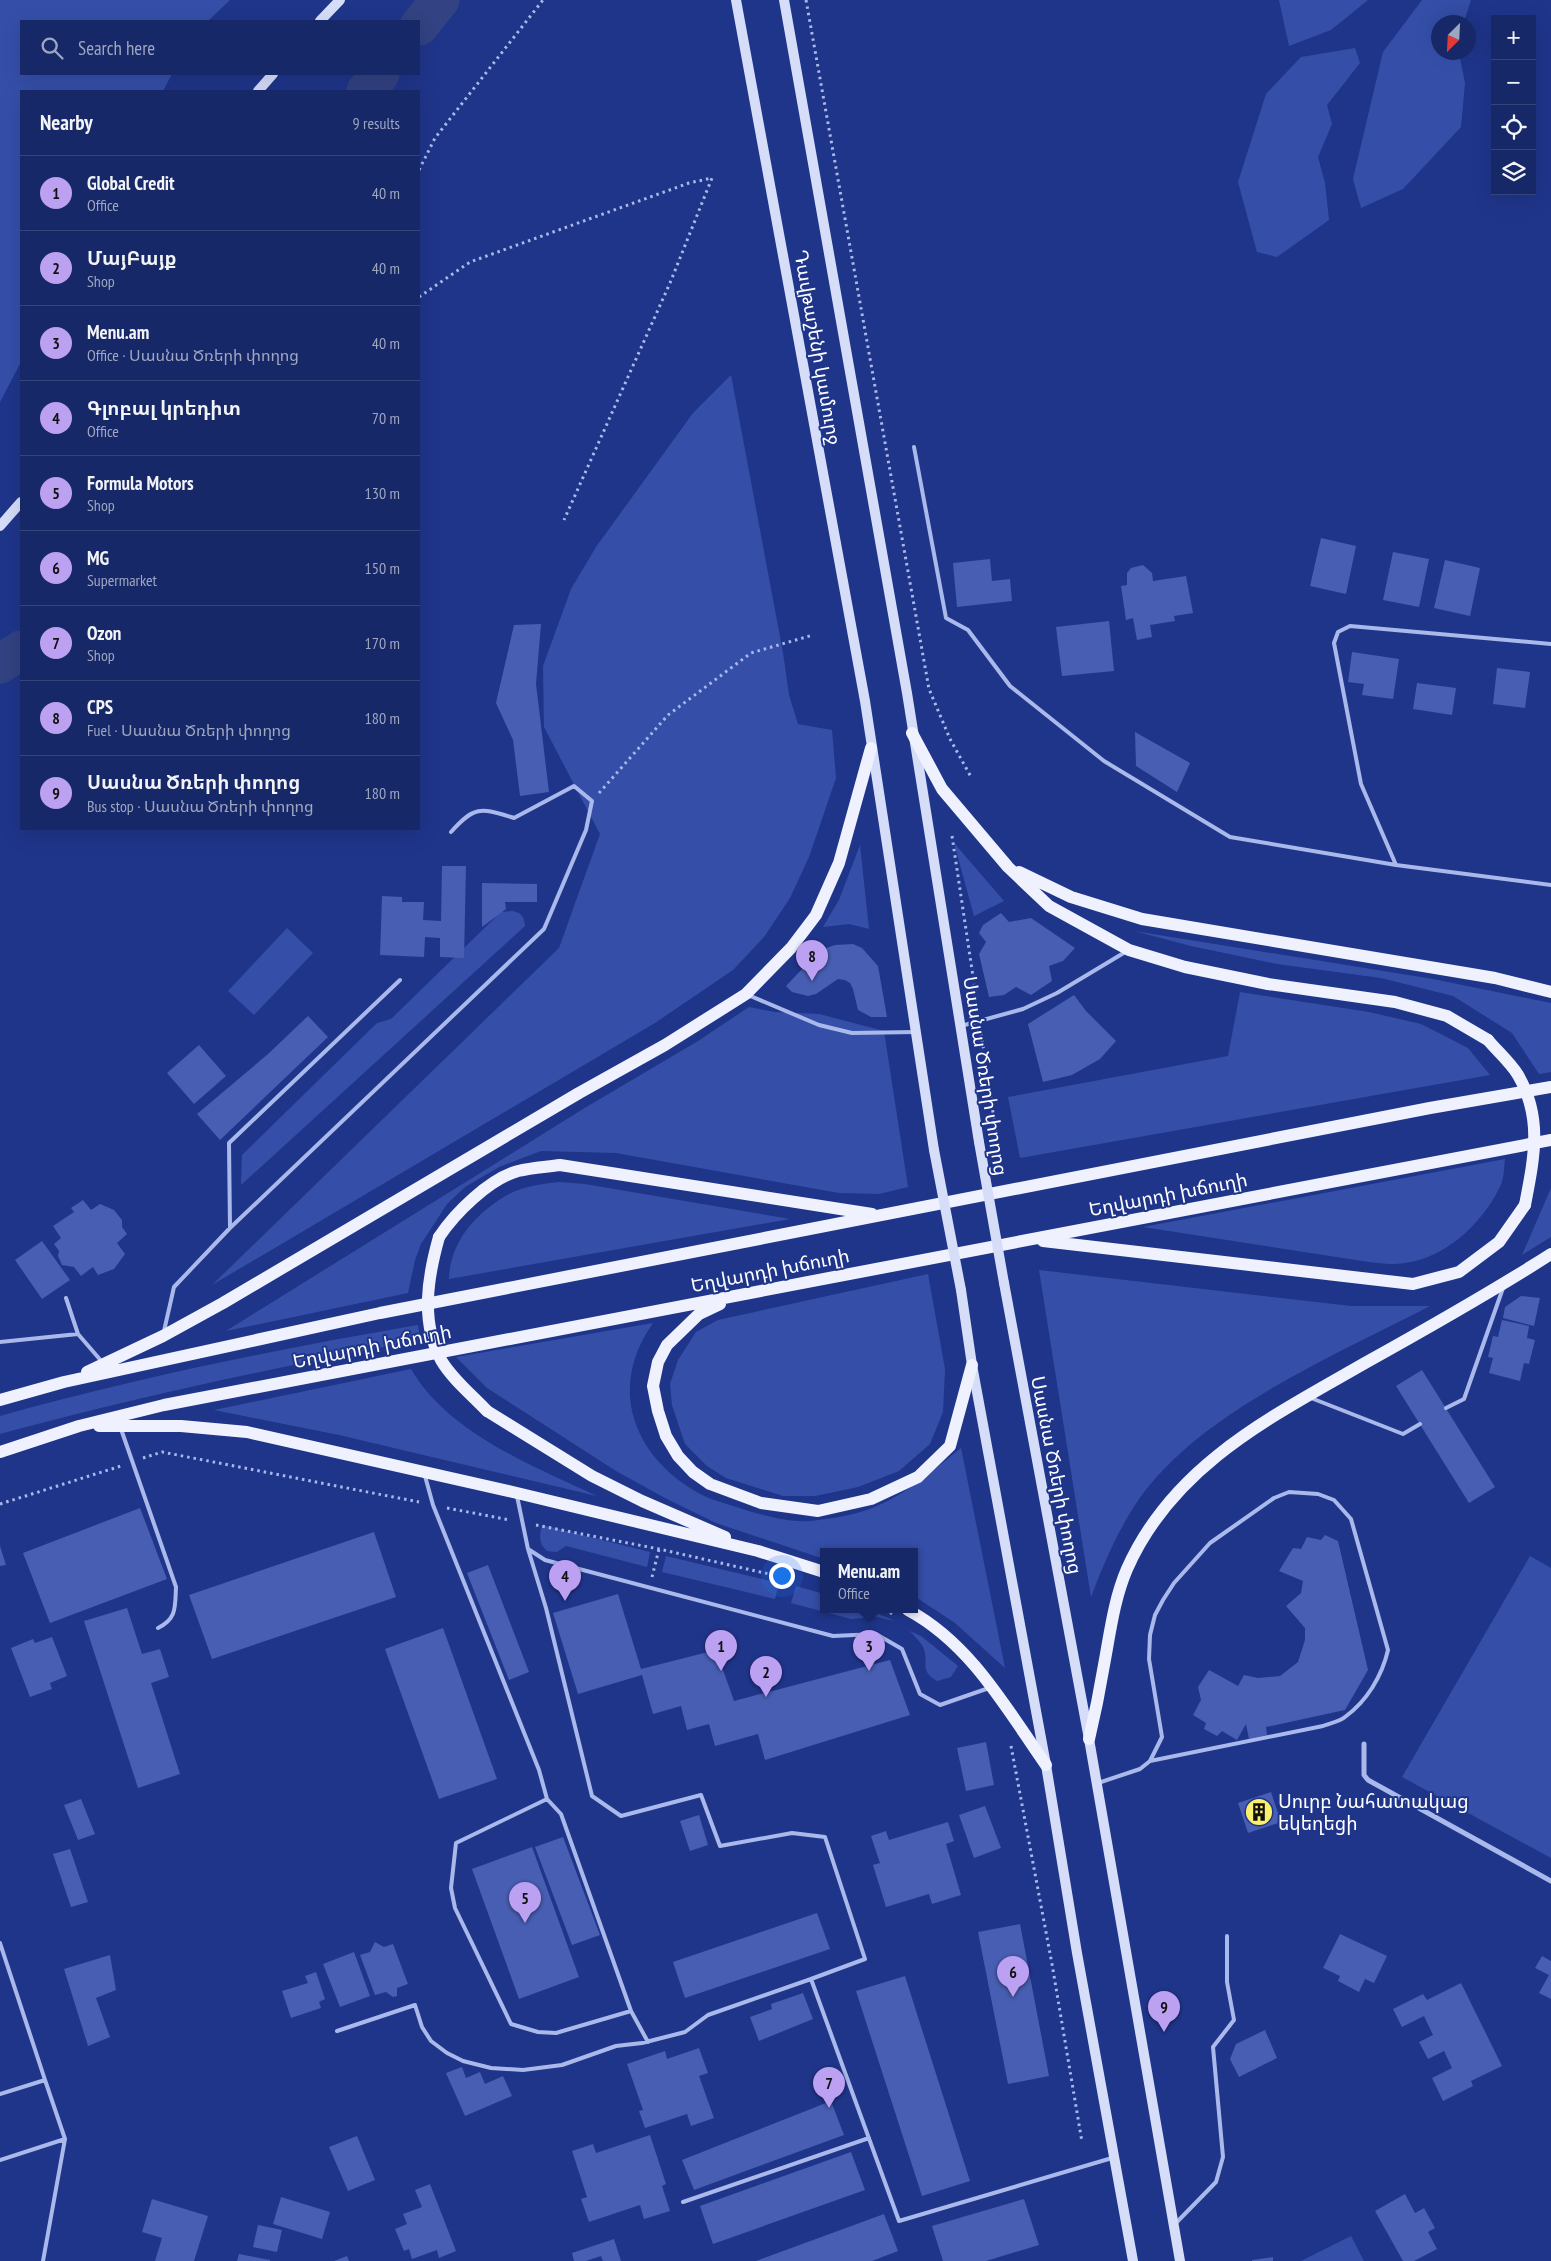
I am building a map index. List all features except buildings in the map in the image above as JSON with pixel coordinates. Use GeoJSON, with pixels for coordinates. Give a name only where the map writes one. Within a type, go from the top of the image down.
{"type":"FeatureCollection","features":[{"type":"Feature","properties":{"kind":"main road"},"geometry":{"type":"LineString","coordinates":[[321,20],[340,0]]}},
{"type":"Feature","properties":{"kind":"main road","name":"Դավթաշենի կամուրջ"},"geometry":{"type":"LineString","coordinates":[[736,0],[865,701],[871,748]]}},
{"type":"Feature","properties":{"kind":"main road","name":"Դավթաշենի կամուրջ"},"geometry":{"type":"LineString","coordinates":[[784,0],[907,693]]}},
{"type":"Feature","properties":{"kind":"main road"},"geometry":{"type":"LineString","coordinates":[[259,90],[272,75]]}},
{"type":"Feature","properties":{"kind":"main road"},"geometry":{"type":"LineString","coordinates":[[0,526],[20,503]]}},
{"type":"Feature","properties":{"kind":"main road","name":"Սասնա Ծռերի փողոց"},"geometry":{"type":"LineString","coordinates":[[907,693],[979,1142],[1097,1783],[1180,2261]]}},
{"type":"Feature","properties":{"kind":"main road"},"geometry":{"type":"LineString","coordinates":[[912,733],[942,789],[1008,867],[1049,906],[1129,950],[1185,967],[1268,984],[1395,1002],[1446,1016],[1488,1040],[1517,1074],[1533,1106],[1535,1154],[1525,1205],[1499,1242],[1460,1272],[1413,1284],[1028,1240]]}},
{"type":"Feature","properties":{"kind":"main road"},"geometry":{"type":"LineString","coordinates":[[64,1382],[163,1336],[223,1303],[579,1093],[665,1045],[746,994],[792,948],[816,915],[839,863],[871,748]]}},
{"type":"Feature","properties":{"kind":"main road"},"geometry":{"type":"LineString","coordinates":[[871,748],[934,1150],[961,1290],[972,1365],[1046,1765],[1077,1953],[1133,2261]]}},
{"type":"Feature","properties":{"kind":"main road"},"geometry":{"type":"LineString","coordinates":[[1008,867],[1071,898],[1142,919],[1495,978],[1551,992]]}},
{"type":"Feature","properties":{"kind":"main road","name":"Եղվարդի խճուղի"},"geometry":{"type":"LineString","coordinates":[[0,1400],[64,1382],[380,1314],[1430,1108],[1551,1088]]}},
{"type":"Feature","properties":{"kind":"main road","name":"Եղվարդի խճուղի"},"geometry":{"type":"LineString","coordinates":[[0,1452],[79,1426],[164,1405],[1551,1140]]}},
{"type":"Feature","properties":{"kind":"main road"},"geometry":{"type":"LineString","coordinates":[[758,1551],[642,1501],[600,1480],[487,1411],[458,1382],[441,1360],[432,1336],[428,1313],[428,1284],[439,1237],[457,1214],[474,1198],[494,1184],[517,1172],[560,1165],[882,1216]]}},
{"type":"Feature","properties":{"kind":"main road"},"geometry":{"type":"LineString","coordinates":[[1089,1739],[1113,1614],[1127,1569],[1154,1521],[1178,1491],[1204,1464],[1260,1424],[1504,1284],[1551,1254]]}},
{"type":"Feature","properties":{"kind":"main road"},"geometry":{"type":"LineString","coordinates":[[737,1296],[699,1314],[684,1326],[667,1345],[658,1362],[653,1386],[666,1436],[678,1456],[692,1472],[710,1484],[762,1503],[818,1511],[871,1499],[918,1477],[950,1446],[972,1365]]}},
{"type":"Feature","properties":{"kind":"main road"},"geometry":{"type":"LineString","coordinates":[[79,1426],[180,1426],[248,1432],[517,1493],[758,1551],[820,1571]]}},
{"type":"Feature","properties":{"kind":"main road"},"geometry":{"type":"LineString","coordinates":[[904,1613],[950,1639],[978,1667],[1046,1765]]}},
{"type":"Feature","properties":{"kind":"street"},"geometry":{"type":"LineString","coordinates":[[1364,1744],[1364,1775],[1368,1780],[1551,1881]]}},
{"type":"Feature","properties":{"kind":"lane"},"geometry":{"type":"LineString","coordinates":[[914,447],[946,618],[968,630],[1010,686],[1104,761],[1230,837],[1396,865],[1551,885]]}},
{"type":"Feature","properties":{"kind":"lane"},"geometry":{"type":"LineString","coordinates":[[1396,865],[1361,784],[1334,643],[1338,632],[1350,626],[1551,644]]}},
{"type":"Feature","properties":{"kind":"lane"},"geometry":{"type":"LineString","coordinates":[[163,1336],[174,1287],[230,1228],[544,929],[586,830],[592,801],[574,786],[514,818],[484,809],[466,816],[451,832]]}},
{"type":"Feature","properties":{"kind":"lane"},"geometry":{"type":"LineString","coordinates":[[960,1026],[1023,1008],[1057,994],[1129,950]]}},
{"type":"Feature","properties":{"kind":"lane"},"geometry":{"type":"LineString","coordinates":[[230,1228],[229,1143],[400,980]]}},
{"type":"Feature","properties":{"kind":"lane"},"geometry":{"type":"LineString","coordinates":[[746,994],[819,1025],[852,1033],[916,1032]]}},
{"type":"Feature","properties":{"kind":"lane"},"geometry":{"type":"LineString","coordinates":[[1446,1408],[1464,1399],[1504,1284]]}},
{"type":"Feature","properties":{"kind":"lane"},"geometry":{"type":"LineString","coordinates":[[66,1298],[78,1334],[105,1364]]}},
{"type":"Feature","properties":{"kind":"lane"},"geometry":{"type":"LineString","coordinates":[[0,1342],[78,1334]]}},
{"type":"Feature","properties":{"kind":"lane"},"geometry":{"type":"LineString","coordinates":[[1306,1397],[1403,1434],[1420,1424]]}},
{"type":"Feature","properties":{"kind":"lane"},"geometry":{"type":"LineString","coordinates":[[120,1426],[176,1587],[175,1609],[168,1623],[158,1628]]}},
{"type":"Feature","properties":{"kind":"lane"},"geometry":{"type":"LineString","coordinates":[[423,1472],[433,1505],[538,1770],[547,1799],[562,1814],[631,2011],[648,2042]]}},
{"type":"Feature","properties":{"kind":"lane"},"geometry":{"type":"LineString","coordinates":[[1097,1783],[1140,1769],[1150,1761],[1162,1737],[1149,1659],[1150,1635],[1155,1616],[1174,1583],[1210,1544],[1274,1498],[1289,1492],[1306,1492],[1334,1500],[1351,1519],[1388,1650],[1384,1666],[1374,1685],[1344,1718],[1323,1726],[1150,1761]]}},
{"type":"Feature","properties":{"kind":"lane"},"geometry":{"type":"LineString","coordinates":[[337,2031],[415,2004],[426,2034],[431,2041],[447,2053],[463,2061],[507,2071],[544,2069],[562,2065],[616,2046],[648,2042],[685,2032],[708,2015],[865,1959],[826,1837],[792,1833],[720,1846],[701,1795],[620,1816],[592,1796],[546,1608],[528,1549],[517,1493]]}},
{"type":"Feature","properties":{"kind":"lane"},"geometry":{"type":"LineString","coordinates":[[528,1549],[545,1560],[559,1565],[833,1636],[876,1634],[902,1649],[920,1694],[940,1705],[992,1687]]}},
{"type":"Feature","properties":{"kind":"lane"},"geometry":{"type":"LineString","coordinates":[[547,1799],[456,1842],[451,1888],[456,1908],[511,2024],[538,2032],[556,2033],[631,2011]]}},
{"type":"Feature","properties":{"kind":"lane"},"geometry":{"type":"LineString","coordinates":[[1175,2225],[1216,2182],[1223,2157],[1213,2047],[1234,2020],[1226,1982],[1227,1936]]}},
{"type":"Feature","properties":{"kind":"lane"},"geometry":{"type":"LineString","coordinates":[[0,1943],[65,2139],[43,2261]]}},
{"type":"Feature","properties":{"kind":"lane"},"geometry":{"type":"LineString","coordinates":[[811,1979],[899,2221],[1114,2157]]}},
{"type":"Feature","properties":{"kind":"lane"},"geometry":{"type":"LineString","coordinates":[[0,2094],[45,2080]]}},
{"type":"Feature","properties":{"kind":"lane"},"geometry":{"type":"LineString","coordinates":[[683,2202],[869,2138]]}},
{"type":"Feature","properties":{"kind":"lane"},"geometry":{"type":"LineString","coordinates":[[0,2160],[65,2139]]}},
{"type":"Feature","properties":{"kind":"path"},"geometry":{"type":"LineString","coordinates":[[420,168],[435,138],[543,0]]}},
{"type":"Feature","properties":{"kind":"path"},"geometry":{"type":"LineString","coordinates":[[806,0],[929,689],[950,739],[971,777]]}},
{"type":"Feature","properties":{"kind":"path"},"geometry":{"type":"LineString","coordinates":[[420,297],[470,262],[689,183],[712,178],[670,283],[564,520]]}},
{"type":"Feature","properties":{"kind":"path"},"geometry":{"type":"LineString","coordinates":[[592,801],[675,710],[751,653],[813,635]]}},
{"type":"Feature","properties":{"kind":"path"},"geometry":{"type":"LineString","coordinates":[[952,836],[997,1139]]}},
{"type":"Feature","properties":{"kind":"path"},"geometry":{"type":"LineString","coordinates":[[0,1504],[162,1452],[659,1549],[776,1576]]}},
{"type":"Feature","properties":{"kind":"path"},"geometry":{"type":"LineString","coordinates":[[654,1570],[659,1549]]}},
{"type":"Feature","properties":{"kind":"path"},"geometry":{"type":"LineString","coordinates":[[1007,1740],[1012,1748],[1047,1936],[1082,2142]]}},
{"type":"Feature","properties":{"kind":"shaded area"},"geometry":{"type":"Polygon","coordinates":[[[0,0],[230,0],[209,20],[20,20],[20,75],[171,75],[164,90],[20,90],[20,364],[0,402],[0,0]]]}},
{"type":"Feature","properties":{"kind":"shaded area"},"geometry":{"type":"Polygon","coordinates":[[[1279,0],[1368,0],[1331,30],[1289,46],[1279,0]]]}},
{"type":"Feature","properties":{"kind":"shaded area"},"geometry":{"type":"Polygon","coordinates":[[[1422,0],[1471,0],[1466,15],[1431,15],[1431,60],[1460,60],[1465,83],[1461,127],[1403,189],[1361,208],[1353,179],[1383,52],[1422,0]]]}},
{"type":"Feature","properties":{"kind":"shaded area"},"geometry":{"type":"Polygon","coordinates":[[[1355,48],[1360,63],[1327,105],[1332,124],[1318,157],[1325,183],[1329,220],[1277,257],[1257,252],[1238,182],[1266,94],[1301,57],[1355,48]]]}},
{"type":"Feature","properties":{"kind":"shaded area"},"geometry":{"type":"Polygon","coordinates":[[[731,375],[783,653],[789,695],[798,724],[832,730],[836,778],[809,857],[790,898],[764,937],[733,970],[655,1023],[212,1285],[559,948],[600,834],[544,727],[543,666],[571,589],[596,547],[693,413],[731,375]]]}},
{"type":"Feature","properties":{"kind":"shaded area"},"geometry":{"type":"Polygon","coordinates":[[[954,843],[1004,901],[974,916],[954,843]]]}},
{"type":"Feature","properties":{"kind":"shaded area"},"geometry":{"type":"Polygon","coordinates":[[[860,845],[869,929],[849,924],[823,927],[839,900],[860,845]]]}},
{"type":"Feature","properties":{"kind":"shaded area"},"geometry":{"type":"Polygon","coordinates":[[[512,911],[522,916],[525,926],[241,1185],[242,1155],[377,1023],[391,1019],[501,912],[512,911]]]}},
{"type":"Feature","properties":{"kind":"shaded area"},"geometry":{"type":"Polygon","coordinates":[[[287,928],[313,953],[254,1015],[228,991],[287,928]]]}},
{"type":"Feature","properties":{"kind":"shaded area"},"geometry":{"type":"Polygon","coordinates":[[[1134,931],[1433,979],[1551,1003],[1551,1072],[1539,1074],[1512,1033],[1453,996],[1381,978],[1277,964],[1191,946],[1134,931]]]}},
{"type":"Feature","properties":{"kind":"shaded area"},"geometry":{"type":"Polygon","coordinates":[[[1240,992],[1369,1012],[1421,1024],[1468,1048],[1490,1075],[1020,1158],[1008,1097],[1228,1056],[1240,992]]]}},
{"type":"Feature","properties":{"kind":"shaded area"},"geometry":{"type":"Polygon","coordinates":[[[749,1007],[775,1012],[819,1014],[884,1031],[908,1187],[879,1194],[839,1193],[616,1153],[541,1151],[499,1167],[465,1187],[447,1204],[421,1244],[415,1260],[408,1293],[226,1331],[583,1109],[698,1041],[749,1007]]]}},
{"type":"Feature","properties":{"kind":"shaded area"},"geometry":{"type":"Polygon","coordinates":[[[1505,1159],[1502,1182],[1487,1209],[1477,1221],[1440,1252],[1411,1262],[1395,1264],[1374,1263],[1143,1227],[1505,1159]]]}},
{"type":"Feature","properties":{"kind":"shaded area"},"geometry":{"type":"Polygon","coordinates":[[[559,1182],[585,1184],[790,1219],[449,1279],[454,1252],[460,1240],[467,1229],[486,1210],[515,1191],[559,1182]]]}},
{"type":"Feature","properties":{"kind":"shaded area"},"geometry":{"type":"Polygon","coordinates":[[[1551,1188],[1551,1237],[1522,1255],[1551,1188]]]}},
{"type":"Feature","properties":{"kind":"shaded area"},"geometry":{"type":"Polygon","coordinates":[[[1039,1270],[1351,1306],[1430,1306],[1313,1365],[1272,1388],[1234,1412],[1197,1439],[1165,1467],[1139,1499],[1112,1547],[1091,1597],[1039,1270]]]}},
{"type":"Feature","properties":{"kind":"shaded area"},"geometry":{"type":"Polygon","coordinates":[[[928,1274],[945,1369],[943,1412],[930,1444],[899,1471],[858,1487],[815,1496],[783,1496],[726,1478],[707,1466],[685,1444],[672,1405],[670,1384],[678,1360],[696,1332],[718,1320],[928,1274]]]}},
{"type":"Feature","properties":{"kind":"shaded area"},"geometry":{"type":"Polygon","coordinates":[[[653,1323],[639,1347],[632,1372],[630,1396],[634,1419],[644,1441],[658,1461],[677,1479],[700,1494],[744,1510],[792,1521],[810,1521],[846,1516],[880,1505],[916,1483],[961,1448],[1005,1668],[955,1623],[918,1599],[918,1548],[820,1548],[820,1558],[716,1523],[616,1471],[487,1388],[456,1357],[653,1323]]]}},
{"type":"Feature","properties":{"kind":"shaded area"},"geometry":{"type":"Polygon","coordinates":[[[418,1325],[420,1340],[209,1383],[104,1407],[0,1434],[0,1416],[52,1402],[208,1365],[418,1325]]]}},
{"type":"Feature","properties":{"kind":"shaded area"},"geometry":{"type":"Polygon","coordinates":[[[411,1369],[427,1392],[447,1412],[469,1429],[520,1460],[597,1496],[339,1435],[214,1410],[411,1369]]]}},
{"type":"Feature","properties":{"kind":"shaded area"},"geometry":{"type":"Polygon","coordinates":[[[542,1525],[650,1552],[647,1567],[566,1546],[557,1552],[547,1551],[540,1540],[542,1525]]]}},
{"type":"Feature","properties":{"kind":"shaded area"},"geometry":{"type":"Polygon","coordinates":[[[666,1556],[779,1583],[775,1599],[662,1572],[666,1556]]]}},
{"type":"Feature","properties":{"kind":"shaded area"},"geometry":{"type":"Polygon","coordinates":[[[1530,1556],[1551,1568],[1551,1858],[1402,1777],[1530,1556]]]}},
{"type":"Feature","properties":{"kind":"shaded area"},"geometry":{"type":"Polygon","coordinates":[[[796,1586],[820,1593],[820,1611],[791,1603],[796,1586]]]}},
{"type":"Feature","properties":{"kind":"shaded area"},"geometry":{"type":"Polygon","coordinates":[[[828,1613],[876,1613],[895,1621],[877,1617],[851,1619],[828,1613]]]}},
{"type":"Feature","properties":{"kind":"shaded area"},"geometry":{"type":"Polygon","coordinates":[[[910,1631],[921,1636],[958,1666],[951,1677],[937,1681],[931,1677],[926,1670],[923,1647],[910,1631]]]}},
{"type":"Feature","properties":{"kind":"shaded area"},"geometry":{"type":"Polygon","coordinates":[[[1351,2236],[1364,2261],[1301,2261],[1351,2236]]]}},
{"type":"Feature","properties":{"kind":"waterway"},"geometry":{"type":"LineString","coordinates":[[420,25],[440,0]]}},
{"type":"Feature","properties":{"kind":"waterway"},"geometry":{"type":"LineString","coordinates":[[367,90],[379,75]]}},
{"type":"Feature","properties":{"kind":"waterway"},"geometry":{"type":"LineString","coordinates":[[0,664],[20,651]]}},
{"type":"Feature","properties":{"kind":"place","name":"CPS"},"geometry":{"type":"Point","coordinates":[812,981]}},
{"type":"Feature","properties":{"kind":"place","name":"Գլոբալ կրեդիտ"},"geometry":{"type":"Point","coordinates":[565,1601]}},
{"type":"Feature","properties":{"kind":"place","name":"Global Credit"},"geometry":{"type":"Point","coordinates":[721,1671]}},
{"type":"Feature","properties":{"kind":"place","name":"Menu.am"},"geometry":{"type":"Point","coordinates":[869,1671]}},
{"type":"Feature","properties":{"kind":"place","name":"ՄայԲայք"},"geometry":{"type":"Point","coordinates":[766,1697]}},
{"type":"Feature","properties":{"kind":"place","name":"Սուրբ Նահատակաց եկեղեցի"},"geometry":{"type":"Point","coordinates":[1259,1812]}},
{"type":"Feature","properties":{"kind":"place","name":"Formula Motors"},"geometry":{"type":"Point","coordinates":[525,1923]}},
{"type":"Feature","properties":{"kind":"place","name":"MG"},"geometry":{"type":"Point","coordinates":[1013,1997]}},
{"type":"Feature","properties":{"kind":"place","name":"Սասնա Ծռերի փողոց"},"geometry":{"type":"Point","coordinates":[1164,2032]}},
{"type":"Feature","properties":{"kind":"place","name":"Ozon"},"geometry":{"type":"Point","coordinates":[829,2108]}}]}
